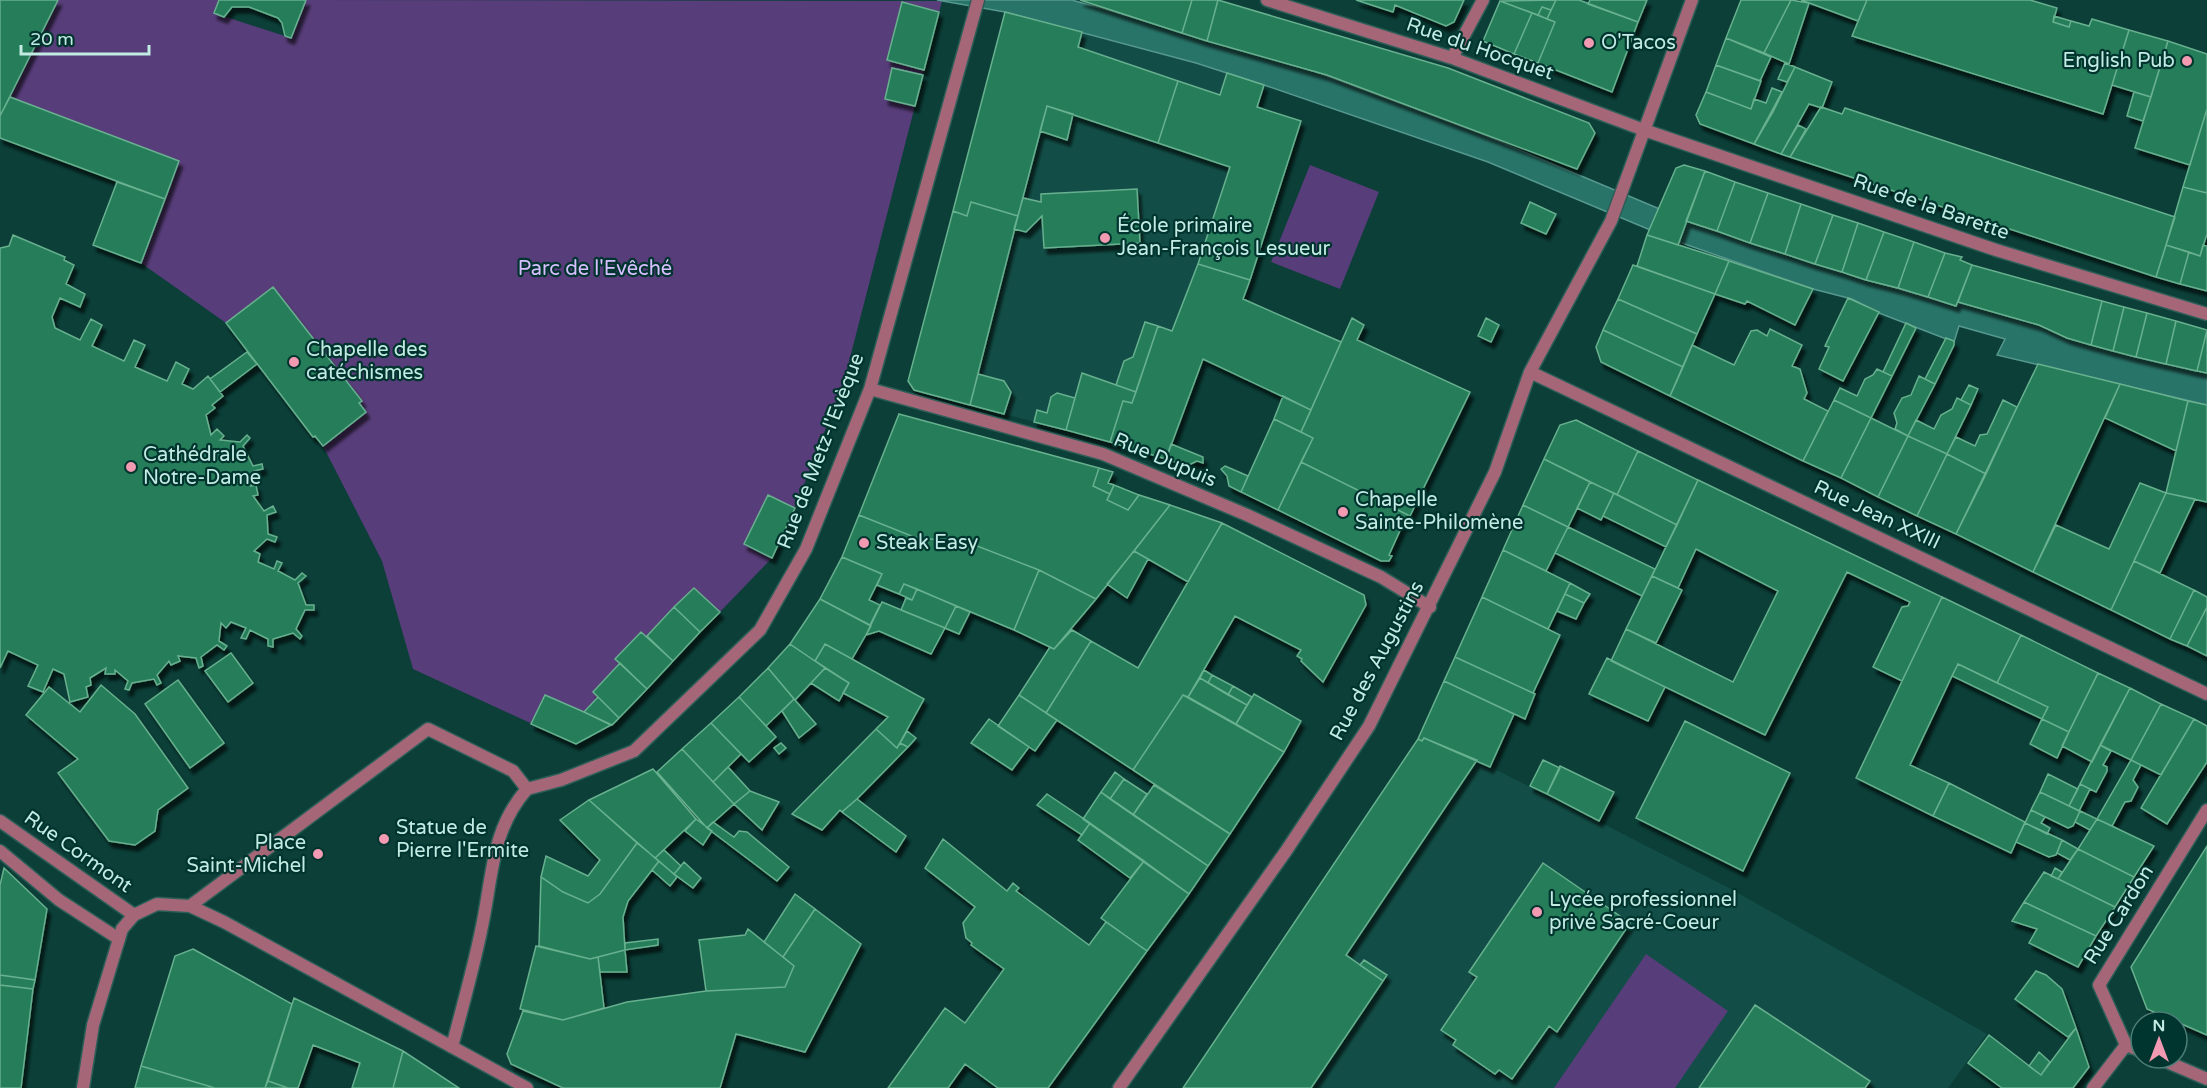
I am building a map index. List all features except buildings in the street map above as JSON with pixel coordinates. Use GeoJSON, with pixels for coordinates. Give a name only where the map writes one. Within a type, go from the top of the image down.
{"type":"FeatureCollection","features":[{"type":"Feature","properties":{"kind":"street","name":"Rue de Metz-l'Evèque"},"geometry":{"type":"LineString","coordinates":[[527,789],[561,780],[634,751],[760,630],[806,549],[870,389],[978,0]]}},
{"type":"Feature","properties":{"kind":"street","name":"Rue du Hocquet"},"geometry":{"type":"LineString","coordinates":[[1267,0],[1452,58],[1644,130]]}},
{"type":"Feature","properties":{"kind":"street"},"geometry":{"type":"LineString","coordinates":[[1452,58],[1483,0]]}},
{"type":"Feature","properties":{"kind":"street"},"geometry":{"type":"LineString","coordinates":[[1644,130],[1692,0]]}},
{"type":"Feature","properties":{"kind":"street","name":"Rue des Augustins"},"geometry":{"type":"LineString","coordinates":[[1119,1088],[1286,851],[1369,726],[1496,472],[1530,372],[1611,221],[1644,130]]}},
{"type":"Feature","properties":{"kind":"street","name":"Rue de la Barette"},"geometry":{"type":"LineString","coordinates":[[1644,130],[1996,250],[2207,314]]}},
{"type":"Feature","properties":{"kind":"street","name":"Rue Jean XXIII"},"geometry":{"type":"LineString","coordinates":[[1530,372],[2207,694]]}},
{"type":"Feature","properties":{"kind":"street","name":"Rue Dupuis"},"geometry":{"type":"LineString","coordinates":[[870,389],[1103,454],[1381,577],[1430,607]]}},
{"type":"Feature","properties":{"kind":"street"},"geometry":{"type":"LineString","coordinates":[[190,906],[428,729],[513,771],[527,789],[512,807],[501,828],[481,931],[453,1047]]}},
{"type":"Feature","properties":{"kind":"street","name":"Rue Cardon"},"geometry":{"type":"LineString","coordinates":[[2126,1044],[2099,985],[2207,810]]}},
{"type":"Feature","properties":{"kind":"street","name":"Rue Cormont"},"geometry":{"type":"LineString","coordinates":[[0,821],[134,915]]}},
{"type":"Feature","properties":{"kind":"street"},"geometry":{"type":"LineString","coordinates":[[0,851],[59,900],[119,939]]}},
{"type":"Feature","properties":{"kind":"street"},"geometry":{"type":"LineString","coordinates":[[83,1088],[93,1025],[122,929],[134,915],[157,904],[190,906],[527,1088]]}},
{"type":"Feature","properties":{"kind":"street"},"geometry":{"type":"LineString","coordinates":[[2093,1088],[2126,1044],[2129,1045]]}},
{"type":"Feature","properties":{"kind":"street"},"geometry":{"type":"LineString","coordinates":[[2186,1070],[2207,1079]]}},
{"type":"Feature","properties":{"kind":"shaded area"},"geometry":{"type":"Polygon","coordinates":[[[937,0],[1072,0],[1299,66],[1479,133],[1700,226],[1857,277],[1956,306],[1958,302],[2039,325],[2067,338],[2207,373],[2207,405],[1997,355],[2005,339],[1959,326],[1954,342],[1879,313],[1852,299],[1813,289],[1679,242],[1488,162],[1196,63],[1005,12],[937,0]]]}},
{"type":"Feature","properties":{"kind":"shaded area","name":"École primaire Jean-François Lesueur"},"geometry":{"type":"Polygon","coordinates":[[[1005,12],[1196,63],[1264,85],[1257,107],[1301,121],[1172,331],[1110,442],[914,390],[908,381],[1005,12]]]}},
{"type":"Feature","properties":{"kind":"shaded area","name":"Lycée professionnel privé Sacré-Coeur"},"geometry":{"type":"Polygon","coordinates":[[[1418,739],[1477,760],[1731,889],[1987,1034],[1948,1088],[1183,1088],[1418,739]]]}},
{"type":"Feature","properties":{"kind":"green space","name":"Parc de l'Evêché"},"geometry":{"type":"Polygon","coordinates":[[[58,0],[219,0],[214,13],[291,38],[306,0],[942,1],[844,381],[795,508],[772,558],[611,725],[576,744],[413,669],[382,561],[323,446],[366,412],[359,403],[362,400],[273,287],[226,323],[141,263],[179,161],[10,97],[58,0]]]}},
{"type":"Feature","properties":{"kind":"green space"},"geometry":{"type":"Polygon","coordinates":[[[1310,165],[1379,192],[1340,289],[1271,262],[1310,165]]]}},
{"type":"Feature","properties":{"kind":"green space"},"geometry":{"type":"Polygon","coordinates":[[[1646,954],[1728,1011],[1675,1088],[1554,1088],[1646,954]]]}},
{"type":"Feature","properties":{"kind":"place","name":"O'Tacos"},"geometry":{"type":"Point","coordinates":[1589,43]}},
{"type":"Feature","properties":{"kind":"place","name":"English Pub"},"geometry":{"type":"Point","coordinates":[2187,61]}},
{"type":"Feature","properties":{"kind":"place","name":"École primaire Jean-François Lesueur"},"geometry":{"type":"Point","coordinates":[1105,238]}},
{"type":"Feature","properties":{"kind":"place","name":"Chapelle des catéchismes"},"geometry":{"type":"Point","coordinates":[294,362]}},
{"type":"Feature","properties":{"kind":"place","name":"Cathédrale Notre-Dame"},"geometry":{"type":"Point","coordinates":[131,467]}},
{"type":"Feature","properties":{"kind":"place","name":"Chapelle Sainte-Philomène"},"geometry":{"type":"Point","coordinates":[1343,512]}},
{"type":"Feature","properties":{"kind":"place","name":"Steak Easy"},"geometry":{"type":"Point","coordinates":[864,543]}},
{"type":"Feature","properties":{"kind":"place","name":"Statue de Pierre l'Ermite"},"geometry":{"type":"Point","coordinates":[384,839]}},
{"type":"Feature","properties":{"kind":"place","name":"Place Saint-Michel"},"geometry":{"type":"Point","coordinates":[318,854]}},
{"type":"Feature","properties":{"kind":"place","name":"Lycée professionnel privé Sacré-Coeur"},"geometry":{"type":"Point","coordinates":[1537,912]}}]}
